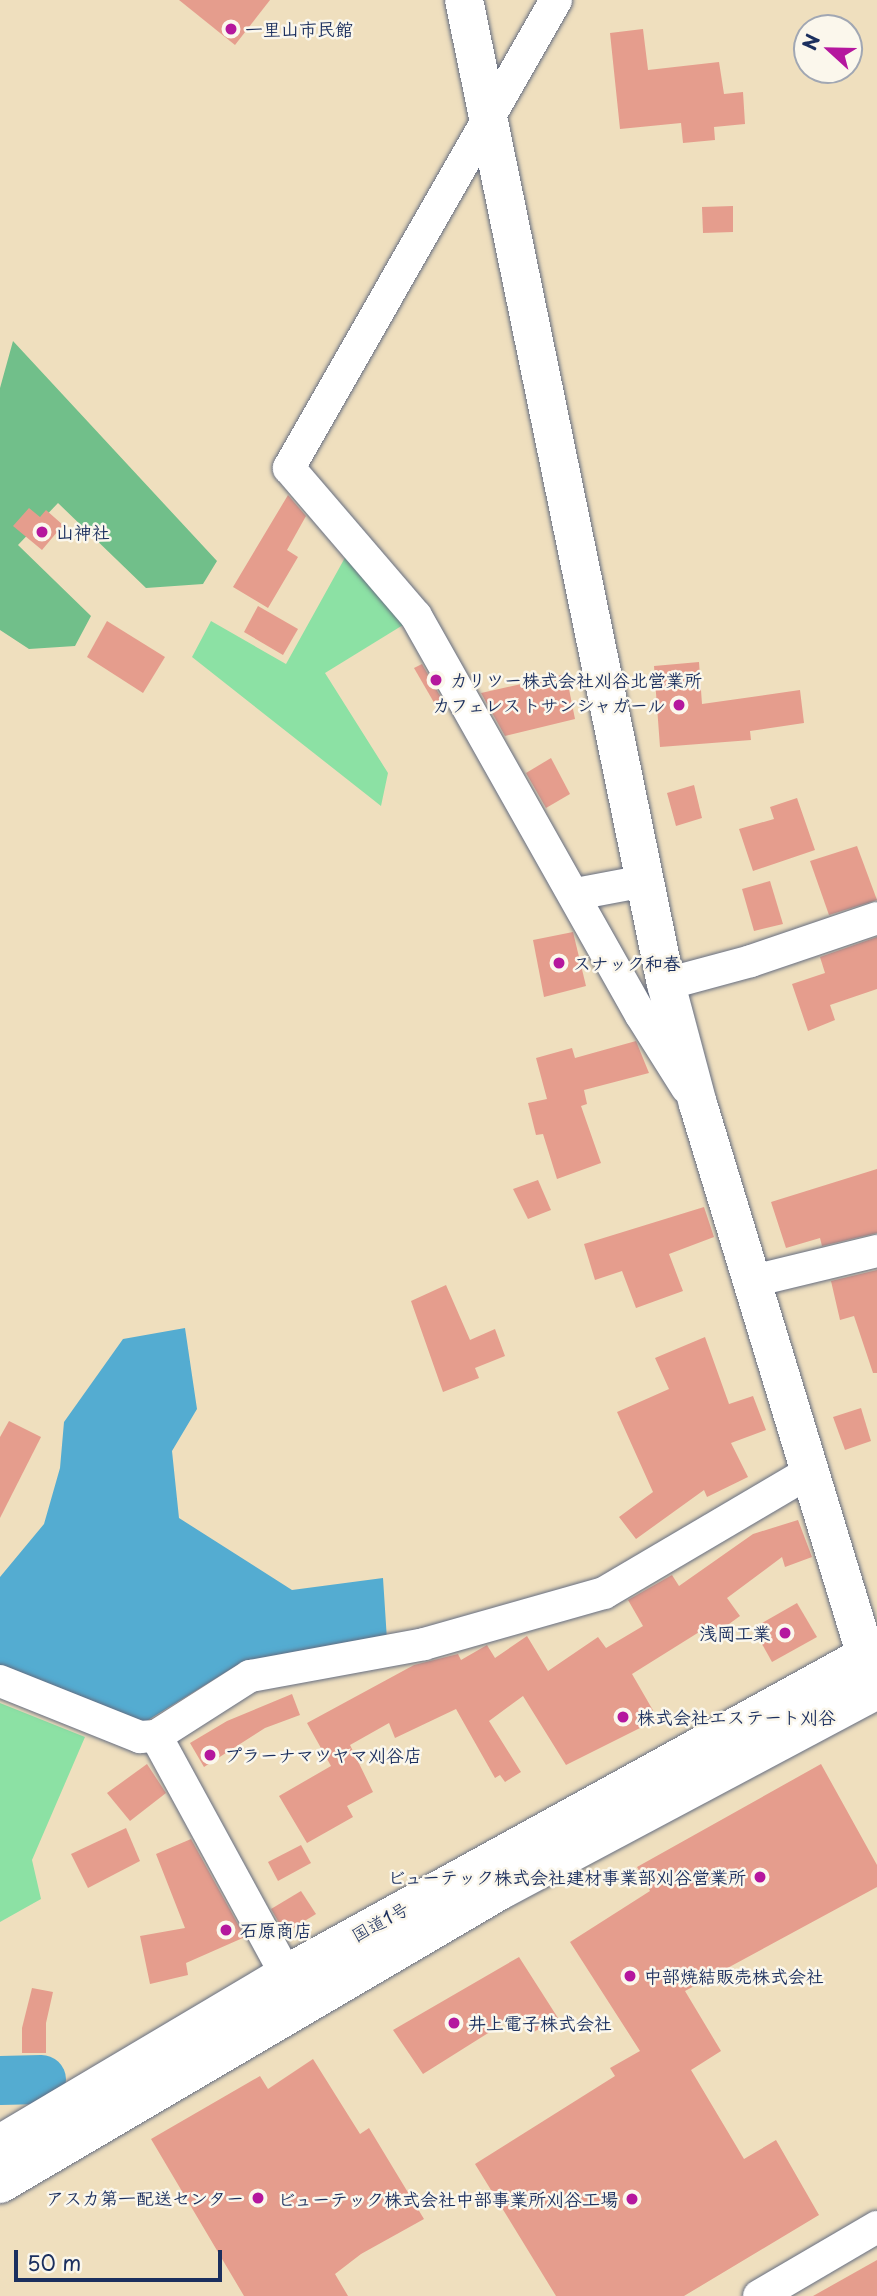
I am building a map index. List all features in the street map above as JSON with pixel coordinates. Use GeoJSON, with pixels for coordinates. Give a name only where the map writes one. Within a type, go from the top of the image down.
{"type":"FeatureCollection","features":[{"type":"Feature","properties":{"kind":"main road"},"geometry":{"type":"LineString","coordinates":[[464,0],[666,984],[698,1104],[753,1281],[808,1473],[873,1651],[877,1691]]}},
{"type":"Feature","properties":{"kind":"main road","name":"国道1号"},"geometry":{"type":"LineString","coordinates":[[0,2144],[286,1974],[873,1651]]}},
{"type":"Feature","properties":{"kind":"main road","name":"国道1号"},"geometry":{"type":"LineString","coordinates":[[0,2184],[501,1890],[877,1691]]}},
{"type":"Feature","properties":{"kind":"street"},"geometry":{"type":"LineString","coordinates":[[556,0],[289,468],[416,616],[576,894],[641,1015],[698,1104]]}},
{"type":"Feature","properties":{"kind":"street"},"geometry":{"type":"LineString","coordinates":[[576,894],[645,881]]}},
{"type":"Feature","properties":{"kind":"street"},"geometry":{"type":"LineString","coordinates":[[666,984],[751,961],[877,918]]}},
{"type":"Feature","properties":{"kind":"street"},"geometry":{"type":"LineString","coordinates":[[753,1281],[877,1251]]}},
{"type":"Feature","properties":{"kind":"street"},"geometry":{"type":"LineString","coordinates":[[0,1681],[140,1737],[156,1736],[250,1676],[424,1644],[604,1592],[808,1473]]}},
{"type":"Feature","properties":{"kind":"street"},"geometry":{"type":"LineString","coordinates":[[156,1736],[286,1974]]}},
{"type":"Feature","properties":{"kind":"street"},"geometry":{"type":"LineString","coordinates":[[760,2296],[877,2227]]}},
{"type":"Feature","properties":{"kind":"green space"},"geometry":{"type":"Polygon","coordinates":[[[13,341],[217,561],[203,584],[146,588],[58,503],[18,545],[91,616],[75,646],[29,649],[0,630],[0,388],[13,341]]]}},
{"type":"Feature","properties":{"kind":"green space"},"geometry":{"type":"Polygon","coordinates":[[[352,545],[403,625],[325,673],[388,773],[381,806],[192,657],[211,621],[286,664],[352,545]]]}},
{"type":"Feature","properties":{"kind":"green space"},"geometry":{"type":"Polygon","coordinates":[[[0,1703],[85,1737],[32,1860],[41,1899],[0,1922],[0,1703]]]}},
{"type":"Feature","properties":{"kind":"water"},"geometry":{"type":"Polygon","coordinates":[[[185,1328],[197,1409],[172,1451],[179,1518],[292,1590],[383,1578],[387,1640],[239,1664],[140,1725],[0,1669],[0,1577],[44,1524],[60,1468],[64,1422],[123,1339],[185,1328]]]}},
{"type":"Feature","properties":{"kind":"building","name":"一里山市民館"},"geometry":{"type":"Polygon","coordinates":[[[179,0],[270,0],[235,45],[179,0]]]}},
{"type":"Feature","properties":{"kind":"building"},"geometry":{"type":"Polygon","coordinates":[[[643,29],[648,70],[719,62],[724,94],[743,92],[745,124],[714,127],[715,140],[683,143],[681,123],[620,129],[610,33],[643,29]]]}},
{"type":"Feature","properties":{"kind":"building"},"geometry":{"type":"Polygon","coordinates":[[[733,206],[733,232],[703,233],[702,207],[733,206]]]}},
{"type":"Feature","properties":{"kind":"building"},"geometry":{"type":"Polygon","coordinates":[[[288,495],[306,516],[287,550],[298,557],[268,608],[233,587],[288,495]]]}},
{"type":"Feature","properties":{"kind":"building"},"geometry":{"type":"Polygon","coordinates":[[[29,508],[40,517],[46,510],[63,525],[42,550],[13,526],[29,508]]]}},
{"type":"Feature","properties":{"kind":"building"},"geometry":{"type":"Polygon","coordinates":[[[258,606],[298,629],[283,655],[244,632],[258,606]]]}},
{"type":"Feature","properties":{"kind":"building"},"geometry":{"type":"Polygon","coordinates":[[[107,621],[165,657],[143,693],[87,657],[107,621]]]}},
{"type":"Feature","properties":{"kind":"building"},"geometry":{"type":"Polygon","coordinates":[[[699,662],[702,704],[800,690],[804,723],[750,731],[751,740],[660,747],[654,666],[699,662]]]}},
{"type":"Feature","properties":{"kind":"building"},"geometry":{"type":"Polygon","coordinates":[[[422,664],[443,701],[436,706],[414,668],[422,664]]]}},
{"type":"Feature","properties":{"kind":"building"},"geometry":{"type":"Polygon","coordinates":[[[566,674],[575,719],[505,736],[481,693],[566,674]]]}},
{"type":"Feature","properties":{"kind":"building"},"geometry":{"type":"Polygon","coordinates":[[[551,758],[570,794],[546,808],[526,773],[551,758]]]}},
{"type":"Feature","properties":{"kind":"building"},"geometry":{"type":"Polygon","coordinates":[[[694,785],[702,818],[676,826],[667,793],[694,785]]]}},
{"type":"Feature","properties":{"kind":"building"},"geometry":{"type":"Polygon","coordinates":[[[797,798],[815,850],[753,871],[739,829],[774,819],[770,807],[797,798]]]}},
{"type":"Feature","properties":{"kind":"building"},"geometry":{"type":"Polygon","coordinates":[[[857,846],[877,900],[829,915],[810,861],[857,846]]]}},
{"type":"Feature","properties":{"kind":"building"},"geometry":{"type":"Polygon","coordinates":[[[770,881],[783,924],[754,931],[742,889],[770,881]]]}},
{"type":"Feature","properties":{"kind":"building","name":"スナック和春"},"geometry":{"type":"Polygon","coordinates":[[[573,932],[586,986],[544,997],[533,940],[573,932]]]}},
{"type":"Feature","properties":{"kind":"building"},"geometry":{"type":"Polygon","coordinates":[[[877,937],[877,989],[830,1005],[835,1020],[808,1031],[792,984],[825,973],[820,957],[877,937]]]}},
{"type":"Feature","properties":{"kind":"building"},"geometry":{"type":"Polygon","coordinates":[[[636,1041],[649,1073],[584,1090],[587,1104],[581,1106],[601,1163],[557,1179],[543,1134],[536,1135],[528,1103],[547,1099],[536,1058],[572,1048],[575,1058],[636,1041]]]}},
{"type":"Feature","properties":{"kind":"building"},"geometry":{"type":"Polygon","coordinates":[[[877,1169],[877,1233],[822,1246],[820,1238],[786,1248],[771,1202],[877,1169]]]}},
{"type":"Feature","properties":{"kind":"building"},"geometry":{"type":"Polygon","coordinates":[[[538,1180],[551,1210],[528,1219],[513,1189],[538,1180]]]}},
{"type":"Feature","properties":{"kind":"building"},"geometry":{"type":"Polygon","coordinates":[[[704,1207],[714,1237],[669,1254],[683,1291],[636,1308],[622,1271],[595,1280],[584,1244],[704,1207]]]}},
{"type":"Feature","properties":{"kind":"building"},"geometry":{"type":"Polygon","coordinates":[[[877,1270],[877,1373],[873,1373],[854,1316],[840,1320],[831,1281],[877,1270]]]}},
{"type":"Feature","properties":{"kind":"building"},"geometry":{"type":"Polygon","coordinates":[[[446,1285],[470,1340],[495,1329],[505,1356],[475,1368],[479,1378],[443,1392],[411,1301],[446,1285]]]}},
{"type":"Feature","properties":{"kind":"building"},"geometry":{"type":"Polygon","coordinates":[[[705,1337],[729,1404],[753,1396],[766,1430],[731,1443],[748,1477],[707,1497],[704,1490],[636,1539],[619,1517],[653,1492],[617,1412],[669,1389],[655,1358],[705,1337]]]}},
{"type":"Feature","properties":{"kind":"building"},"geometry":{"type":"Polygon","coordinates":[[[861,1408],[871,1441],[845,1450],[833,1417],[861,1408]]]}},
{"type":"Feature","properties":{"kind":"building"},"geometry":{"type":"Polygon","coordinates":[[[9,1421],[41,1437],[0,1518],[0,1437],[9,1421]]]}},
{"type":"Feature","properties":{"kind":"building"},"geometry":{"type":"Polygon","coordinates":[[[798,1520],[812,1557],[785,1567],[782,1557],[727,1598],[740,1616],[718,1632],[712,1624],[632,1674],[658,1719],[566,1765],[523,1696],[489,1721],[521,1772],[505,1782],[500,1775],[495,1778],[456,1709],[395,1738],[389,1723],[350,1745],[373,1792],[347,1806],[353,1817],[307,1843],[279,1796],[331,1766],[307,1723],[414,1665],[458,1654],[461,1660],[487,1645],[495,1658],[527,1636],[548,1671],[598,1637],[606,1648],[643,1626],[628,1600],[672,1575],[679,1586],[753,1534],[798,1520]]]}},
{"type":"Feature","properties":{"kind":"building","name":"浅岡工業"},"geometry":{"type":"Polygon","coordinates":[[[797,1603],[817,1637],[772,1662],[753,1628],[797,1603]]]}},
{"type":"Feature","properties":{"kind":"building"},"geometry":{"type":"Polygon","coordinates":[[[292,1694],[300,1715],[265,1728],[204,1767],[190,1743],[227,1721],[292,1694]]]}},
{"type":"Feature","properties":{"kind":"building"},"geometry":{"type":"Polygon","coordinates":[[[147,1764],[166,1793],[130,1821],[107,1793],[147,1764]]]}},
{"type":"Feature","properties":{"kind":"building"},"geometry":{"type":"Polygon","coordinates":[[[821,1764],[877,1865],[877,1887],[685,1991],[721,2051],[691,2070],[744,2159],[776,2140],[819,2215],[684,2296],[556,2296],[475,2164],[615,2076],[610,2068],[640,2051],[570,1942],[650,1891],[637,1867],[821,1764]]]}},
{"type":"Feature","properties":{"kind":"building"},"geometry":{"type":"Polygon","coordinates":[[[126,1828],[140,1861],[88,1888],[71,1854],[126,1828]]]}},
{"type":"Feature","properties":{"kind":"building"},"geometry":{"type":"Polygon","coordinates":[[[191,1839],[245,1937],[186,1963],[188,1975],[150,1984],[140,1936],[185,1928],[156,1854],[191,1839]]]}},
{"type":"Feature","properties":{"kind":"building"},"geometry":{"type":"Polygon","coordinates":[[[301,1845],[311,1863],[278,1881],[268,1862],[301,1845]]]}},
{"type":"Feature","properties":{"kind":"building"},"geometry":{"type":"Polygon","coordinates":[[[301,1891],[316,1914],[285,1933],[271,1909],[301,1891]]]}},
{"type":"Feature","properties":{"kind":"building","name":"井上電子株式会社"},"geometry":{"type":"Polygon","coordinates":[[[519,1957],[558,2018],[532,2033],[520,2013],[423,2074],[393,2030],[519,1957]]]}},
{"type":"Feature","properties":{"kind":"building"},"geometry":{"type":"Polygon","coordinates":[[[32,1988],[53,1992],[46,2023],[46,2053],[22,2053],[22,2028],[32,1988]]]}},
{"type":"Feature","properties":{"kind":"building","name":"アスカ第一配送センター"},"geometry":{"type":"Polygon","coordinates":[[[313,2059],[360,2134],[369,2128],[424,2219],[361,2254],[335,2274],[348,2296],[244,2296],[151,2139],[260,2076],[268,2089],[313,2059]]]}},
{"type":"Feature","properties":{"kind":"building"},"geometry":{"type":"Polygon","coordinates":[[[877,2260],[877,2296],[813,2296],[877,2260]]]}},
{"type":"Feature","properties":{"kind":"waterway"},"geometry":{"type":"LineString","coordinates":[[0,2080],[41,2079]]}},
{"type":"Feature","properties":{"kind":"place","name":"一里山市民館"},"geometry":{"type":"Point","coordinates":[231,29]}},
{"type":"Feature","properties":{"kind":"place","name":"山神社"},"geometry":{"type":"Point","coordinates":[42,532]}},
{"type":"Feature","properties":{"kind":"place","name":"カリツー株式会社刈谷北営業所"},"geometry":{"type":"Point","coordinates":[436,680]}},
{"type":"Feature","properties":{"kind":"place","name":"カフェレストサンシャガール"},"geometry":{"type":"Point","coordinates":[679,705]}},
{"type":"Feature","properties":{"kind":"place","name":"スナック和春"},"geometry":{"type":"Point","coordinates":[559,963]}},
{"type":"Feature","properties":{"kind":"place","name":"浅岡工業"},"geometry":{"type":"Point","coordinates":[785,1633]}},
{"type":"Feature","properties":{"kind":"place","name":"株式会社エステート刈谷"},"geometry":{"type":"Point","coordinates":[623,1717]}},
{"type":"Feature","properties":{"kind":"place","name":"プラーナマツヤマ刈谷店"},"geometry":{"type":"Point","coordinates":[210,1755]}},
{"type":"Feature","properties":{"kind":"place","name":"ビューテック株式会社建材事業部刈谷営業所"},"geometry":{"type":"Point","coordinates":[760,1877]}},
{"type":"Feature","properties":{"kind":"place","name":"石原商店"},"geometry":{"type":"Point","coordinates":[226,1930]}},
{"type":"Feature","properties":{"kind":"place","name":"中部焼結販売株式会社"},"geometry":{"type":"Point","coordinates":[630,1976]}},
{"type":"Feature","properties":{"kind":"place","name":"井上電子株式会社"},"geometry":{"type":"Point","coordinates":[454,2023]}},
{"type":"Feature","properties":{"kind":"place","name":"アスカ第一配送センター"},"geometry":{"type":"Point","coordinates":[258,2198]}},
{"type":"Feature","properties":{"kind":"place","name":"ビューテック株式会社中部事業所刈谷工場"},"geometry":{"type":"Point","coordinates":[632,2199]}}]}
